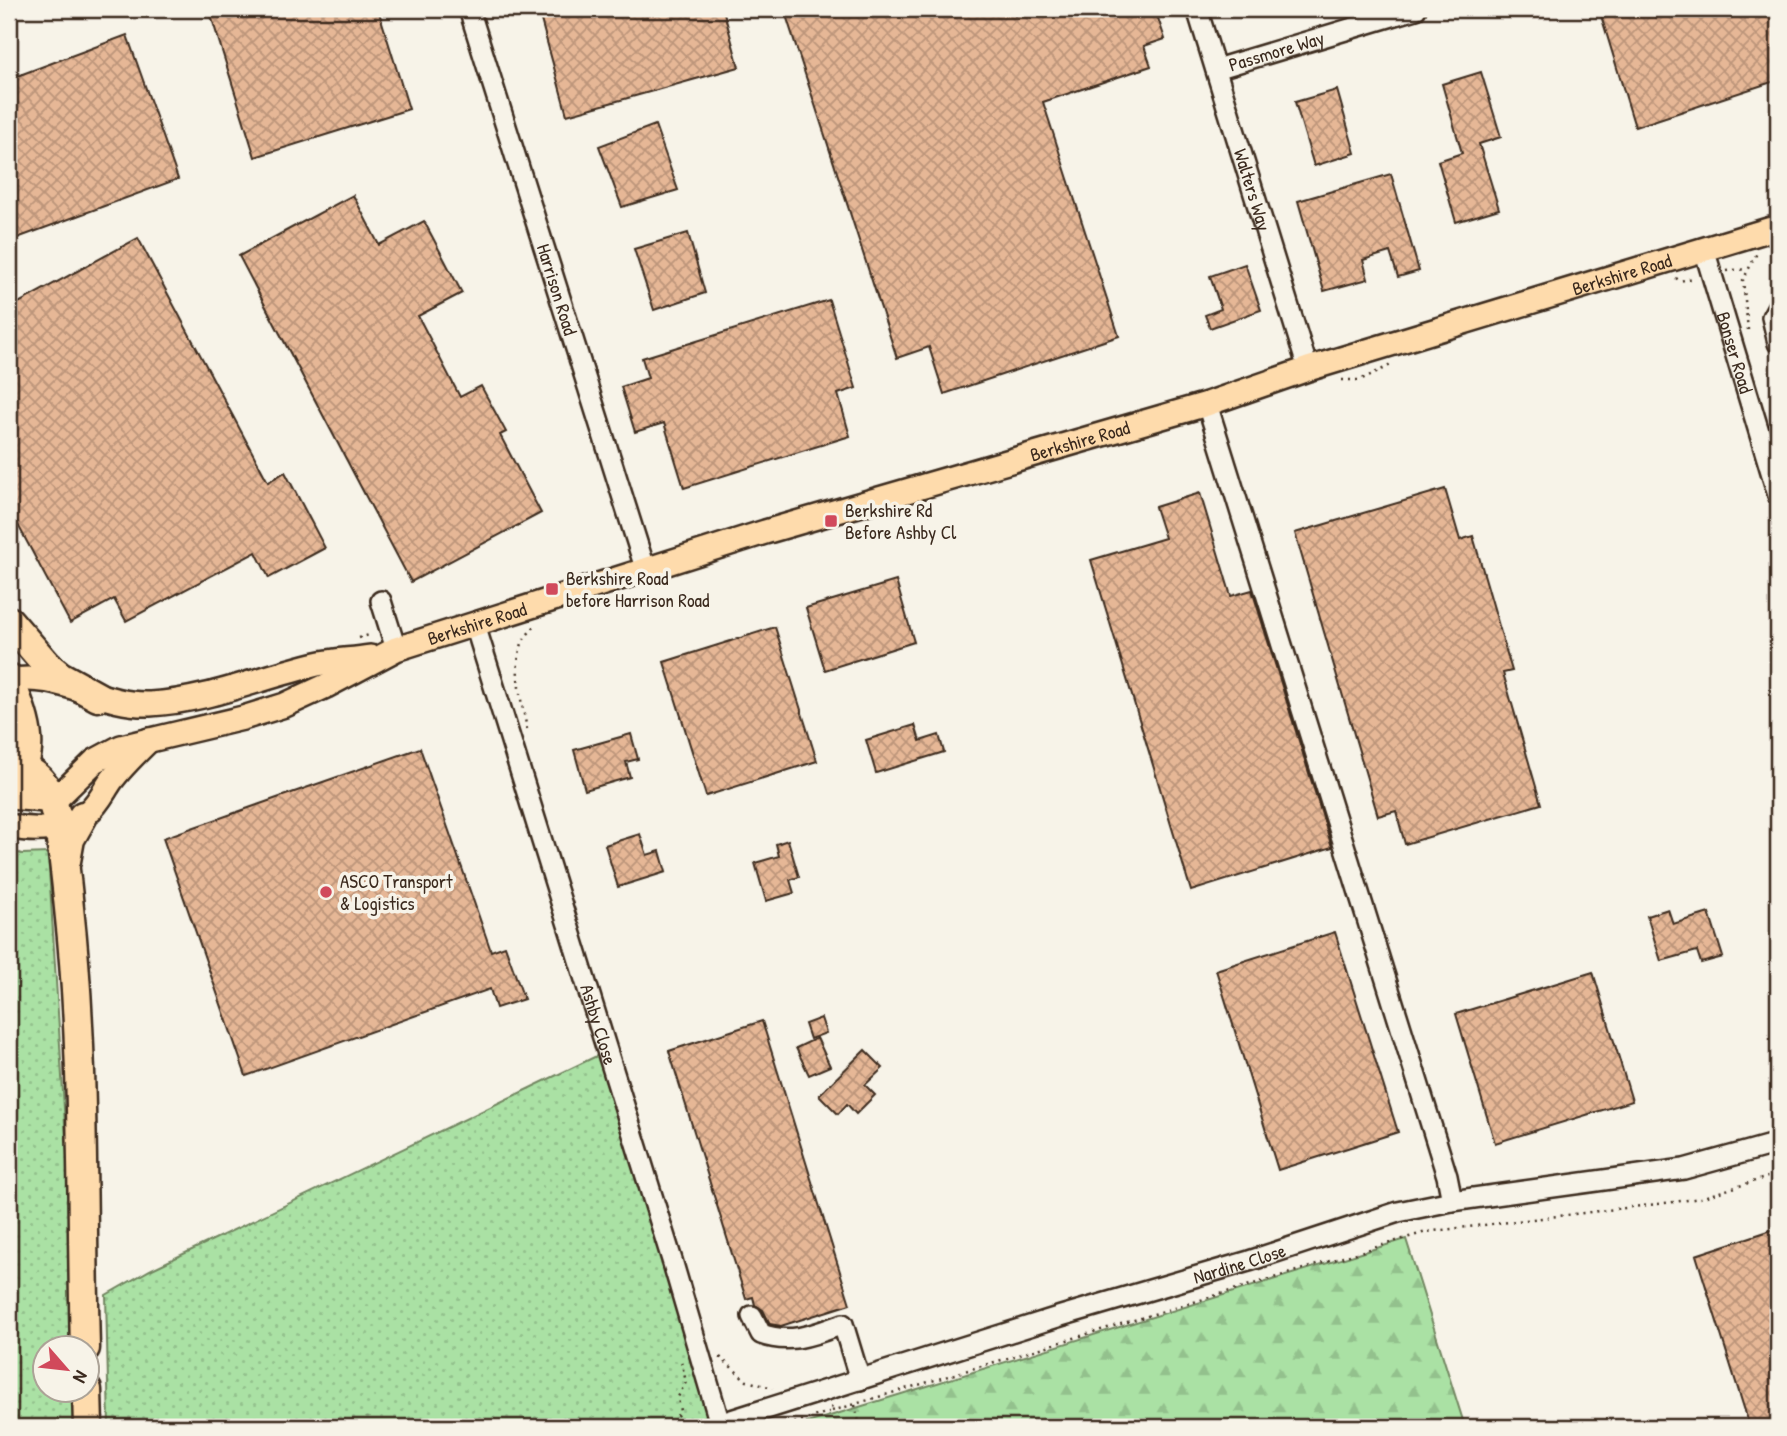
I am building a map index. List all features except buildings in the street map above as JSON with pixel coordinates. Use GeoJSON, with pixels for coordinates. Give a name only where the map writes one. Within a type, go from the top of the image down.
{"type":"FeatureCollection","features":[{"type":"Feature","properties":{"kind":"highway"},"geometry":{"type":"LineString","coordinates":[[9,621],[47,665],[60,676],[98,697]]}},
{"type":"Feature","properties":{"kind":"highway"},"geometry":{"type":"LineString","coordinates":[[9,680],[27,729],[28,747],[14,772],[37,777],[70,822],[65,870],[78,1016],[85,1334]]}},
{"type":"Feature","properties":{"kind":"highway"},"geometry":{"type":"LineString","coordinates":[[87,1404],[88,1427]]}},
{"type":"Feature","properties":{"kind":"main road","name":"Berkshire Road"},"geometry":{"type":"LineString","coordinates":[[9,680],[22,678],[52,681],[98,697],[130,704],[183,701],[319,664],[390,652],[765,532],[1207,404],[1308,369],[1778,227]]}},
{"type":"Feature","properties":{"kind":"main road","name":"Berkshire Road"},"geometry":{"type":"LineString","coordinates":[[51,799],[65,792],[87,767],[121,747],[243,718],[285,705],[390,652]]}},
{"type":"Feature","properties":{"kind":"main road"},"geometry":{"type":"LineString","coordinates":[[9,827],[29,830],[70,822],[96,803],[121,768],[149,740]]}},
{"type":"Feature","properties":{"kind":"main road"},"geometry":{"type":"LineString","coordinates":[[9,797],[51,799]]}},
{"type":"Feature","properties":{"kind":"street","name":"Harrison Road"},"geometry":{"type":"LineString","coordinates":[[469,9],[646,571]]}},
{"type":"Feature","properties":{"kind":"street","name":"Walters Way"},"geometry":{"type":"LineString","coordinates":[[1197,9],[1308,369]]}},
{"type":"Feature","properties":{"kind":"street","name":"Passmore Way"},"geometry":{"type":"LineString","coordinates":[[1216,69],[1416,9]]}},
{"type":"Feature","properties":{"kind":"street","name":"Bonser Road"},"geometry":{"type":"LineString","coordinates":[[1704,249],[1772,454],[1778,495]]}},
{"type":"Feature","properties":{"kind":"street"},"geometry":{"type":"LineString","coordinates":[[1778,306],[1772,317],[1778,343]]}},
{"type":"Feature","properties":{"kind":"street"},"geometry":{"type":"LineString","coordinates":[[1207,404],[1447,1176],[1452,1201]]}},
{"type":"Feature","properties":{"kind":"street"},"geometry":{"type":"LineString","coordinates":[[381,601],[390,652]]}},
{"type":"Feature","properties":{"kind":"street","name":"Ashby Close"},"geometry":{"type":"LineString","coordinates":[[475,625],[694,1336],[715,1426]]}},
{"type":"Feature","properties":{"kind":"street","name":"Nardine Close"},"geometry":{"type":"LineString","coordinates":[[715,1426],[1061,1316],[1249,1261],[1398,1212],[1452,1201],[1684,1170],[1778,1143]]}},
{"type":"Feature","properties":{"kind":"street"},"geometry":{"type":"LineString","coordinates":[[752,1316],[761,1334],[774,1338],[798,1339],[843,1324],[860,1380]]}},
{"type":"Feature","properties":{"kind":"path"},"geometry":{"type":"LineString","coordinates":[[527,729],[520,687],[519,656],[522,642],[535,626]]}},
{"type":"Feature","properties":{"kind":"path"},"geometry":{"type":"LineString","coordinates":[[347,641],[361,637]]}},
{"type":"Feature","properties":{"kind":"path"},"geometry":{"type":"LineString","coordinates":[[781,1427],[1426,1232],[1700,1198],[1778,1174]]}},
{"type":"Feature","properties":{"kind":"path"},"geometry":{"type":"LineString","coordinates":[[668,1427],[680,1412],[678,1397],[686,1382],[678,1342],[694,1336]]}},
{"type":"Feature","properties":{"kind":"path"},"geometry":{"type":"LineString","coordinates":[[715,1350],[725,1363],[747,1381],[771,1388],[784,1387]]}},
{"type":"Feature","properties":{"kind":"path"},"geometry":{"type":"LineString","coordinates":[[828,1390],[832,1411]]}},
{"type":"Feature","properties":{"kind":"path"},"geometry":{"type":"LineString","coordinates":[[855,1405],[860,1427]]}},
{"type":"Feature","properties":{"kind":"green space"},"geometry":{"type":"Polygon","coordinates":[[[9,851],[22,854],[48,853],[78,1334],[32,1334],[32,1404],[80,1404],[81,1427],[9,1427],[9,851]]]}},
{"type":"Feature","properties":{"kind":"green space"},"geometry":{"type":"Polygon","coordinates":[[[607,1051],[720,1424],[709,1427],[109,1427],[106,1295],[150,1270],[607,1051]]]}},
{"type":"Feature","properties":{"kind":"green space"},"geometry":{"type":"Polygon","coordinates":[[[1406,1239],[1465,1427],[794,1427],[1406,1239]]]}},
{"type":"Feature","properties":{"kind":"place","name":"Berkshire Rd Before Ashby Cl"},"geometry":{"type":"Point","coordinates":[831,521]}},
{"type":"Feature","properties":{"kind":"place","name":"Berkshire Road before Harrison Road"},"geometry":{"type":"Point","coordinates":[552,589]}},
{"type":"Feature","properties":{"kind":"place","name":"ASCO Transport & Logistics"},"geometry":{"type":"Point","coordinates":[326,892]}}]}
